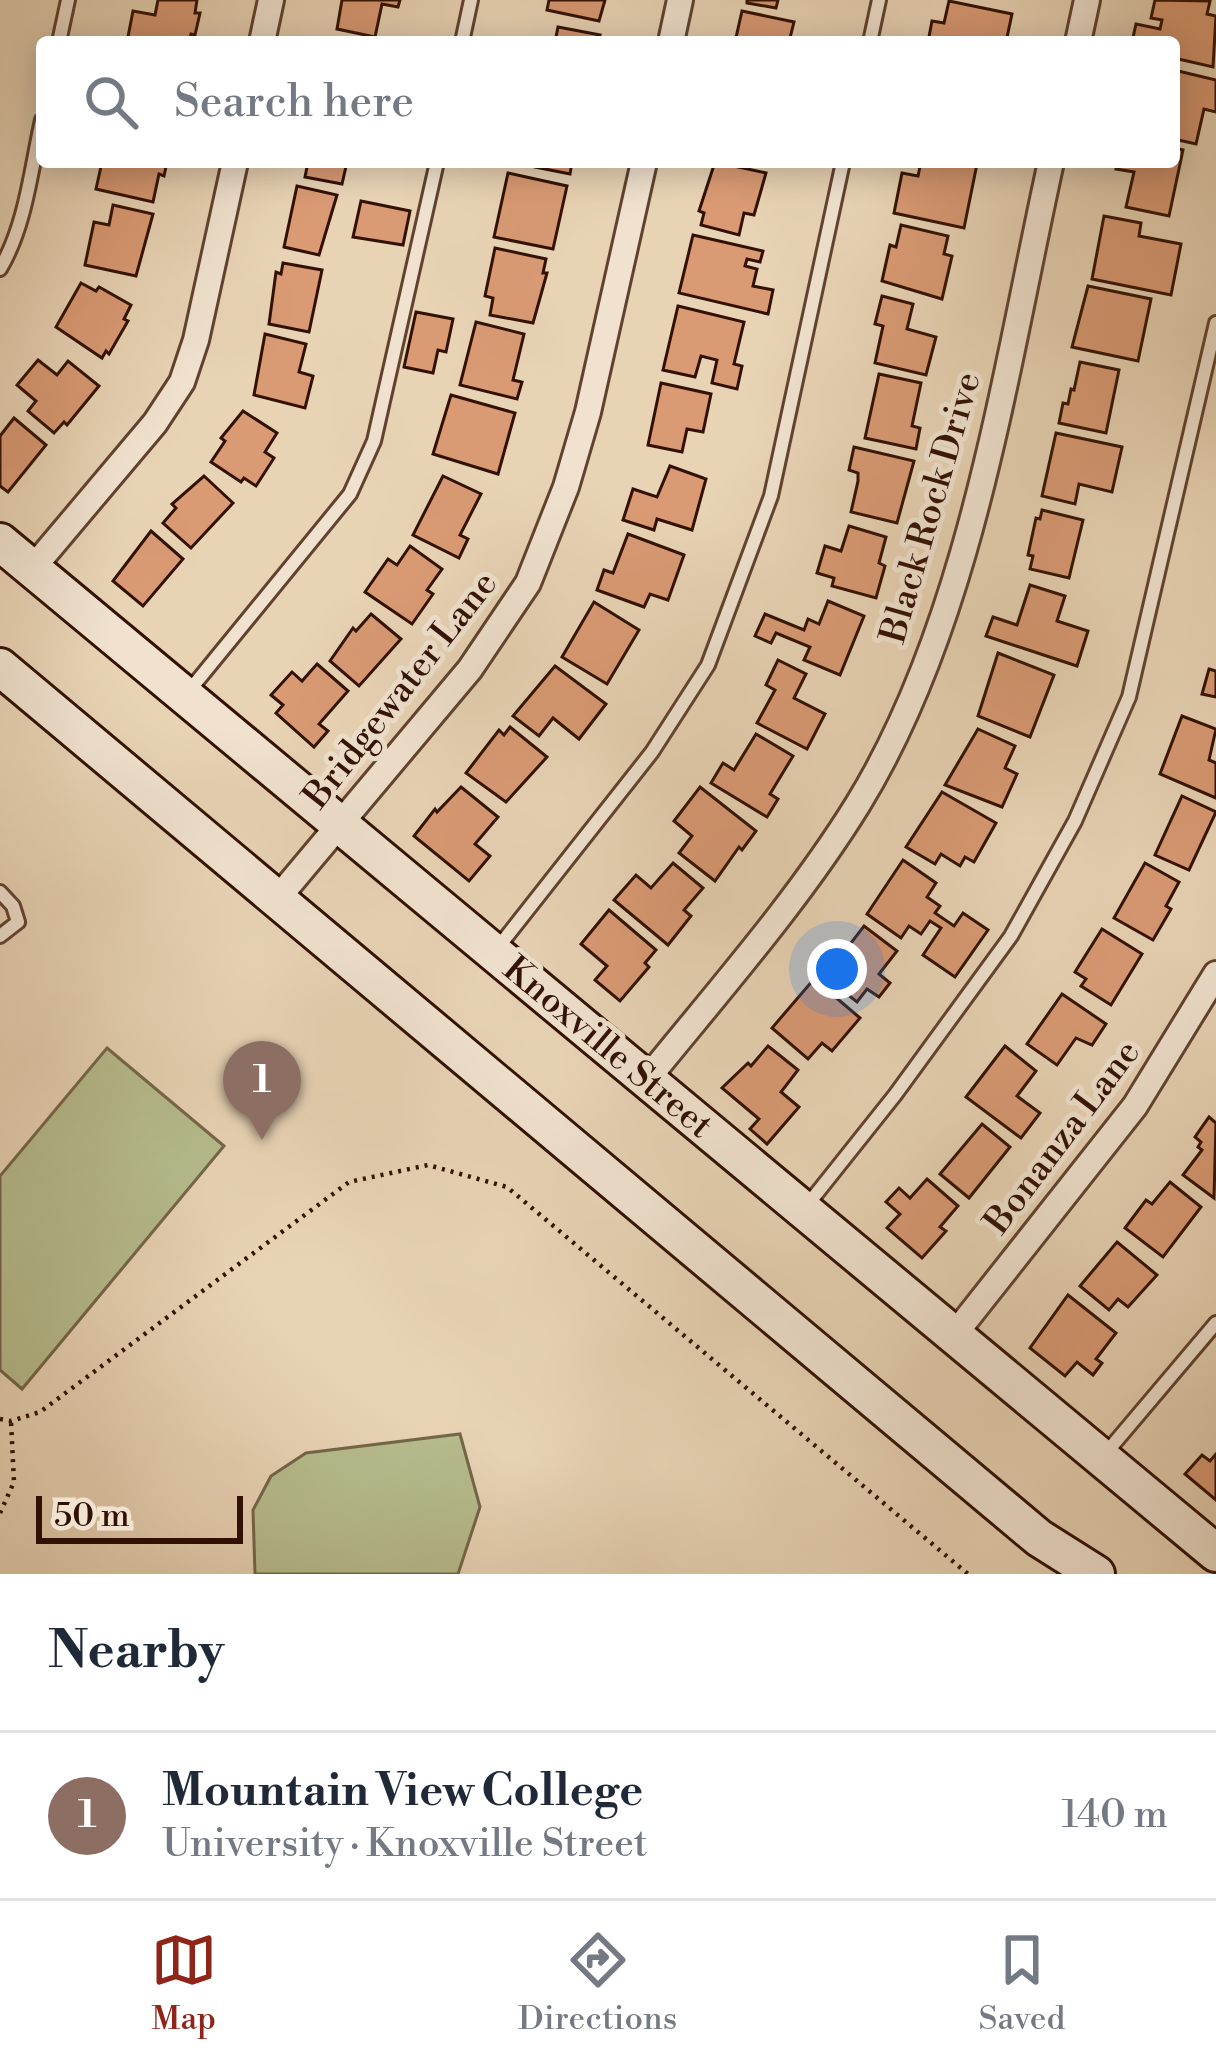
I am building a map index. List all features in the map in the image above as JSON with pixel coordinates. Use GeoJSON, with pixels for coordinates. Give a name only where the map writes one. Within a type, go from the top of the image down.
{"type":"FeatureCollection","features":[{"type":"Feature","properties":{"kind":"street"},"geometry":{"type":"LineString","coordinates":[[263,36],[271,0]]}},
{"type":"Feature","properties":{"kind":"street"},"geometry":{"type":"LineString","coordinates":[[672,36],[680,0]]}},
{"type":"Feature","properties":{"kind":"street"},"geometry":{"type":"LineString","coordinates":[[1079,36],[1087,0]]}},
{"type":"Feature","properties":{"kind":"street"},"geometry":{"type":"LineString","coordinates":[[32,569],[155,423],[182,382],[196,340],[234,168]]}},
{"type":"Feature","properties":{"kind":"street","name":"Bridgewater Lane"},"geometry":{"type":"LineString","coordinates":[[277,899],[470,669],[528,584],[566,487],[588,412],[643,168]]}},
{"type":"Feature","properties":{"kind":"street","name":"Black Rock Drive"},"geometry":{"type":"LineString","coordinates":[[648,1078],[806,881],[859,802],[899,725],[958,566],[1050,168]]}},
{"type":"Feature","properties":{"kind":"street","name":"Knoxville Street"},"geometry":{"type":"LineString","coordinates":[[0,542],[1216,1553]]}},
{"type":"Feature","properties":{"kind":"street"},"geometry":{"type":"LineString","coordinates":[[0,667],[1039,1538],[1096,1574]]}},
{"type":"Feature","properties":{"kind":"street","name":"Bonanza Lane"},"geometry":{"type":"LineString","coordinates":[[954,1336],[1135,1106],[1216,974]]}},
{"type":"Feature","properties":{"kind":"lane"},"geometry":{"type":"LineString","coordinates":[[60,36],[68,0]]}},
{"type":"Feature","properties":{"kind":"lane"},"geometry":{"type":"LineString","coordinates":[[463,36],[471,0]]}},
{"type":"Feature","properties":{"kind":"lane"},"geometry":{"type":"LineString","coordinates":[[870,36],[879,0]]}},
{"type":"Feature","properties":{"kind":"lane"},"geometry":{"type":"LineString","coordinates":[[0,269],[21,218],[36,148]]}},
{"type":"Feature","properties":{"kind":"lane"},"geometry":{"type":"LineString","coordinates":[[186,695],[350,494],[374,441],[435,168]]}},
{"type":"Feature","properties":{"kind":"lane"},"geometry":{"type":"LineString","coordinates":[[496,951],[652,752],[709,665],[771,496],[842,168]]}},
{"type":"Feature","properties":{"kind":"lane"},"geometry":{"type":"LineString","coordinates":[[804,1209],[895,1095],[1011,936],[1075,821],[1130,697],[1216,323]]}},
{"type":"Feature","properties":{"kind":"lane"},"geometry":{"type":"LineString","coordinates":[[0,892],[13,906],[18,922],[0,936]]}},
{"type":"Feature","properties":{"kind":"lane"},"geometry":{"type":"LineString","coordinates":[[1101,1459],[1216,1323]]}},
{"type":"Feature","properties":{"kind":"path"},"geometry":{"type":"LineString","coordinates":[[0,1419],[11,1421],[40,1412],[350,1182],[428,1165],[507,1187],[958,1571],[968,1574]]}},
{"type":"Feature","properties":{"kind":"path"},"geometry":{"type":"LineString","coordinates":[[0,1513],[14,1482],[11,1421]]}},
{"type":"Feature","properties":{"kind":"green space"},"geometry":{"type":"Polygon","coordinates":[[[107,1048],[224,1146],[22,1389],[0,1370],[0,1176],[107,1048]]]}},
{"type":"Feature","properties":{"kind":"green space"},"geometry":{"type":"Polygon","coordinates":[[[460,1434],[480,1507],[458,1574],[255,1574],[253,1510],[271,1476],[306,1453],[460,1434]]]}},
{"type":"Feature","properties":{"kind":"building"},"geometry":{"type":"Polygon","coordinates":[[[158,0],[197,0],[195,13],[200,13],[195,35],[128,36],[133,11],[155,15],[158,0]]]}},
{"type":"Feature","properties":{"kind":"building"},"geometry":{"type":"Polygon","coordinates":[[[342,0],[400,0],[398,7],[382,4],[375,36],[337,29],[342,0]]]}},
{"type":"Feature","properties":{"kind":"building"},"geometry":{"type":"Polygon","coordinates":[[[549,0],[605,0],[599,21],[547,10],[549,0]]]}},
{"type":"Feature","properties":{"kind":"building"},"geometry":{"type":"Polygon","coordinates":[[[747,0],[778,0],[776,8],[747,0]]]}},
{"type":"Feature","properties":{"kind":"building"},"geometry":{"type":"Polygon","coordinates":[[[1155,0],[1210,1],[1207,14],[1216,16],[1213,67],[1180,59],[1180,36],[1133,36],[1136,24],[1160,29],[1162,20],[1151,18],[1155,0]]]}},
{"type":"Feature","properties":{"kind":"building"},"geometry":{"type":"Polygon","coordinates":[[[949,1],[1012,14],[1007,36],[929,36],[932,21],[944,23],[949,1]]]}},
{"type":"Feature","properties":{"kind":"building"},"geometry":{"type":"Polygon","coordinates":[[[742,11],[794,22],[790,36],[736,36],[742,11]]]}},
{"type":"Feature","properties":{"kind":"building"},"geometry":{"type":"Polygon","coordinates":[[[558,27],[600,35],[600,36],[556,36],[558,27]]]}},
{"type":"Feature","properties":{"kind":"building"},"geometry":{"type":"Polygon","coordinates":[[[1180,71],[1216,80],[1216,112],[1204,109],[1196,144],[1180,140],[1180,71]]]}},
{"type":"Feature","properties":{"kind":"building"},"geometry":{"type":"Polygon","coordinates":[[[101,168],[166,168],[164,176],[159,174],[153,202],[96,189],[101,168]]]}},
{"type":"Feature","properties":{"kind":"building"},"geometry":{"type":"Polygon","coordinates":[[[307,168],[346,168],[342,184],[305,177],[307,168]]]}},
{"type":"Feature","properties":{"kind":"building"},"geometry":{"type":"Polygon","coordinates":[[[540,168],[571,168],[570,174],[540,168]]]}},
{"type":"Feature","properties":{"kind":"building"},"geometry":{"type":"Polygon","coordinates":[[[713,168],[766,173],[754,215],[744,213],[739,235],[701,225],[704,213],[699,211],[713,168]]]}},
{"type":"Feature","properties":{"kind":"building"},"geometry":{"type":"Polygon","coordinates":[[[920,168],[976,168],[964,228],[894,213],[902,173],[918,176],[920,168]]]}},
{"type":"Feature","properties":{"kind":"building"},"geometry":{"type":"Polygon","coordinates":[[[1179,168],[1169,216],[1126,207],[1134,172],[1116,169],[1179,168]]]}},
{"type":"Feature","properties":{"kind":"building"},"geometry":{"type":"Polygon","coordinates":[[[508,173],[567,186],[553,249],[494,237],[508,173]]]}},
{"type":"Feature","properties":{"kind":"building"},"geometry":{"type":"Polygon","coordinates":[[[297,186],[337,195],[319,255],[284,247],[297,186]]]}},
{"type":"Feature","properties":{"kind":"building"},"geometry":{"type":"Polygon","coordinates":[[[361,201],[410,211],[403,245],[353,237],[361,201]]]}},
{"type":"Feature","properties":{"kind":"building"},"geometry":{"type":"Polygon","coordinates":[[[113,205],[153,214],[136,276],[85,265],[94,222],[109,225],[113,205]]]}},
{"type":"Feature","properties":{"kind":"building"},"geometry":{"type":"Polygon","coordinates":[[[1104,216],[1141,223],[1139,236],[1181,244],[1171,295],[1092,279],[1104,216]]]}},
{"type":"Feature","properties":{"kind":"building"},"geometry":{"type":"Polygon","coordinates":[[[901,225],[948,236],[944,254],[952,256],[942,299],[882,281],[890,245],[896,247],[901,225]]]}},
{"type":"Feature","properties":{"kind":"building"},"geometry":{"type":"Polygon","coordinates":[[[693,235],[763,251],[760,262],[747,259],[745,266],[757,269],[753,286],[773,290],[768,314],[679,293],[693,235]]]}},
{"type":"Feature","properties":{"kind":"building"},"geometry":{"type":"Polygon","coordinates":[[[495,248],[546,259],[543,273],[547,273],[533,323],[490,315],[493,298],[485,296],[495,248]]]}},
{"type":"Feature","properties":{"kind":"building"},"geometry":{"type":"Polygon","coordinates":[[[283,263],[322,270],[309,332],[269,324],[276,272],[281,274],[283,263]]]}},
{"type":"Feature","properties":{"kind":"building"},"geometry":{"type":"Polygon","coordinates":[[[81,283],[131,305],[124,319],[128,321],[102,358],[56,327],[81,283]]]}},
{"type":"Feature","properties":{"kind":"building"},"geometry":{"type":"Polygon","coordinates":[[[1088,286],[1151,299],[1138,361],[1072,347],[1088,286]]]}},
{"type":"Feature","properties":{"kind":"building"},"geometry":{"type":"Polygon","coordinates":[[[882,296],[913,304],[907,329],[936,337],[926,375],[875,363],[883,326],[875,324],[882,296]]]}},
{"type":"Feature","properties":{"kind":"building"},"geometry":{"type":"Polygon","coordinates":[[[678,306],[744,322],[734,364],[742,366],[737,389],[712,383],[717,360],[701,356],[695,377],[663,370],[678,306]]]}},
{"type":"Feature","properties":{"kind":"building"},"geometry":{"type":"Polygon","coordinates":[[[416,312],[453,319],[446,352],[438,350],[433,373],[404,367],[416,312]]]}},
{"type":"Feature","properties":{"kind":"building"},"geometry":{"type":"Polygon","coordinates":[[[476,322],[524,334],[513,380],[522,382],[517,399],[460,385],[476,322]]]}},
{"type":"Feature","properties":{"kind":"building"},"geometry":{"type":"Polygon","coordinates":[[[265,334],[306,344],[299,372],[313,376],[305,408],[254,395],[265,334]]]}},
{"type":"Feature","properties":{"kind":"building"},"geometry":{"type":"Polygon","coordinates":[[[38,360],[57,375],[68,361],[99,386],[67,425],[64,422],[54,433],[28,411],[36,401],[17,385],[38,360]]]}},
{"type":"Feature","properties":{"kind":"building"},"geometry":{"type":"Polygon","coordinates":[[[1080,362],[1119,370],[1106,433],[1059,423],[1080,362]]]}},
{"type":"Feature","properties":{"kind":"building"},"geometry":{"type":"Polygon","coordinates":[[[879,374],[921,383],[912,426],[920,428],[916,449],[865,438],[879,374]]]}},
{"type":"Feature","properties":{"kind":"building"},"geometry":{"type":"Polygon","coordinates":[[[661,383],[711,394],[703,432],[687,429],[682,452],[648,445],[661,383]]]}},
{"type":"Feature","properties":{"kind":"building"},"geometry":{"type":"Polygon","coordinates":[[[451,395],[515,413],[498,474],[433,454],[451,395]]]}},
{"type":"Feature","properties":{"kind":"building"},"geometry":{"type":"Polygon","coordinates":[[[243,411],[277,433],[265,452],[274,458],[256,486],[211,462],[225,441],[221,438],[243,411]]]}},
{"type":"Feature","properties":{"kind":"building"},"geometry":{"type":"Polygon","coordinates":[[[14,418],[46,445],[8,492],[0,486],[0,436],[14,418]]]}},
{"type":"Feature","properties":{"kind":"building"},"geometry":{"type":"Polygon","coordinates":[[[1056,433],[1122,447],[1112,492],[1079,484],[1075,504],[1042,496],[1056,433]]]}},
{"type":"Feature","properties":{"kind":"building"},"geometry":{"type":"Polygon","coordinates":[[[854,447],[914,461],[897,523],[851,512],[858,481],[858,473],[849,470],[854,447]]]}},
{"type":"Feature","properties":{"kind":"building"},"geometry":{"type":"Polygon","coordinates":[[[670,466],[706,479],[692,530],[657,519],[654,530],[623,520],[633,489],[657,497],[670,466]]]}},
{"type":"Feature","properties":{"kind":"building"},"geometry":{"type":"Polygon","coordinates":[[[204,476],[233,503],[191,548],[163,523],[176,508],[172,504],[204,476]]]}},
{"type":"Feature","properties":{"kind":"building"},"geometry":{"type":"Polygon","coordinates":[[[443,476],[481,494],[460,535],[468,539],[459,558],[413,535],[443,476]]]}},
{"type":"Feature","properties":{"kind":"building"},"geometry":{"type":"Polygon","coordinates":[[[1042,510],[1083,520],[1069,578],[1030,569],[1033,556],[1028,555],[1042,510]]]}},
{"type":"Feature","properties":{"kind":"building"},"geometry":{"type":"Polygon","coordinates":[[[849,526],[886,537],[879,563],[885,566],[876,598],[832,586],[834,578],[817,573],[825,546],[841,551],[849,526]]]}},
{"type":"Feature","properties":{"kind":"building"},"geometry":{"type":"Polygon","coordinates":[[[151,531],[183,559],[143,606],[113,581],[151,531]]]}},
{"type":"Feature","properties":{"kind":"building"},"geometry":{"type":"Polygon","coordinates":[[[628,534],[684,555],[668,600],[650,594],[644,607],[597,590],[604,570],[613,573],[628,534]]]}},
{"type":"Feature","properties":{"kind":"building"},"geometry":{"type":"Polygon","coordinates":[[[410,546],[442,569],[427,590],[433,594],[412,624],[365,592],[388,559],[397,565],[410,546]]]}},
{"type":"Feature","properties":{"kind":"building"},"geometry":{"type":"Polygon","coordinates":[[[1030,585],[1065,596],[1057,621],[1088,631],[1077,666],[986,636],[993,617],[1017,625],[1030,585]]]}},
{"type":"Feature","properties":{"kind":"building"},"geometry":{"type":"Polygon","coordinates":[[[828,601],[864,616],[840,675],[804,660],[810,647],[776,633],[771,643],[755,636],[765,614],[804,630],[808,619],[819,624],[828,601]]]}},
{"type":"Feature","properties":{"kind":"building"},"geometry":{"type":"Polygon","coordinates":[[[594,602],[639,630],[607,684],[562,657],[594,602]]]}},
{"type":"Feature","properties":{"kind":"building"},"geometry":{"type":"Polygon","coordinates":[[[371,614],[401,639],[359,686],[330,661],[353,628],[356,631],[371,614]]]}},
{"type":"Feature","properties":{"kind":"building"},"geometry":{"type":"Polygon","coordinates":[[[998,653],[1054,675],[1030,737],[978,716],[998,653]]]}},
{"type":"Feature","properties":{"kind":"building"},"geometry":{"type":"Polygon","coordinates":[[[778,660],[806,674],[794,698],[825,714],[807,749],[757,723],[775,690],[766,685],[778,660]]]}},
{"type":"Feature","properties":{"kind":"building"},"geometry":{"type":"Polygon","coordinates":[[[317,664],[348,691],[319,724],[328,731],[314,747],[276,713],[283,705],[271,695],[292,672],[302,681],[317,664]]]}},
{"type":"Feature","properties":{"kind":"building"},"geometry":{"type":"Polygon","coordinates":[[[555,666],[606,704],[579,739],[553,718],[539,736],[513,716],[555,666]]]}},
{"type":"Feature","properties":{"kind":"building"},"geometry":{"type":"Polygon","coordinates":[[[1209,669],[1216,671],[1216,697],[1202,694],[1209,669]]]}},
{"type":"Feature","properties":{"kind":"building"},"geometry":{"type":"Polygon","coordinates":[[[1182,716],[1216,729],[1209,760],[1216,763],[1216,798],[1160,774],[1182,716]]]}},
{"type":"Feature","properties":{"kind":"building"},"geometry":{"type":"Polygon","coordinates":[[[510,727],[547,757],[506,802],[466,773],[499,730],[504,735],[510,727]]]}},
{"type":"Feature","properties":{"kind":"building"},"geometry":{"type":"Polygon","coordinates":[[[978,729],[1015,746],[1005,768],[1017,774],[1002,807],[945,785],[978,729]]]}},
{"type":"Feature","properties":{"kind":"building"},"geometry":{"type":"Polygon","coordinates":[[[756,734],[793,756],[770,794],[778,799],[767,817],[711,783],[723,763],[734,770],[756,734]]]}},
{"type":"Feature","properties":{"kind":"building"},"geometry":{"type":"Polygon","coordinates":[[[461,787],[498,817],[475,844],[490,856],[469,881],[414,836],[461,787]]]}},
{"type":"Feature","properties":{"kind":"building"},"geometry":{"type":"Polygon","coordinates":[[[700,787],[756,831],[715,881],[679,853],[692,836],[674,821],[700,787]]]}},
{"type":"Feature","properties":{"kind":"building"},"geometry":{"type":"Polygon","coordinates":[[[942,792],[996,823],[974,862],[965,857],[960,866],[941,854],[935,864],[906,847],[942,792]]]}},
{"type":"Feature","properties":{"kind":"building"},"geometry":{"type":"Polygon","coordinates":[[[1182,796],[1216,812],[1189,870],[1155,855],[1182,796]]]}},
{"type":"Feature","properties":{"kind":"building"},"geometry":{"type":"Polygon","coordinates":[[[903,860],[936,883],[927,897],[940,906],[935,913],[954,926],[963,913],[988,930],[955,977],[923,955],[941,928],[930,921],[921,934],[909,926],[901,938],[867,914],[903,860]]]}},
{"type":"Feature","properties":{"kind":"building"},"geometry":{"type":"Polygon","coordinates":[[[673,863],[703,888],[684,910],[691,916],[668,945],[614,900],[636,875],[651,888],[673,863]]]}},
{"type":"Feature","properties":{"kind":"building"},"geometry":{"type":"Polygon","coordinates":[[[1145,863],[1179,882],[1166,906],[1171,909],[1153,940],[1114,918],[1145,863]]]}},
{"type":"Feature","properties":{"kind":"building"},"geometry":{"type":"Polygon","coordinates":[[[609,910],[656,950],[645,963],[649,967],[620,1001],[595,980],[607,966],[581,944],[609,910]]]}},
{"type":"Feature","properties":{"kind":"building"},"geometry":{"type":"Polygon","coordinates":[[[864,926],[897,951],[879,974],[890,983],[879,997],[867,989],[857,1002],[819,972],[832,956],[838,960],[864,926]]]}},
{"type":"Feature","properties":{"kind":"building"},"geometry":{"type":"Polygon","coordinates":[[[1102,929],[1142,954],[1111,1005],[1081,986],[1086,979],[1075,972],[1102,929]]]}},
{"type":"Feature","properties":{"kind":"building"},"geometry":{"type":"Polygon","coordinates":[[[814,979],[860,1018],[832,1051],[822,1043],[808,1059],[772,1028],[814,979]]]}},
{"type":"Feature","properties":{"kind":"building"},"geometry":{"type":"Polygon","coordinates":[[[1062,994],[1106,1024],[1092,1045],[1076,1038],[1057,1065],[1027,1044],[1062,994]]]}},
{"type":"Feature","properties":{"kind":"building"},"geometry":{"type":"Polygon","coordinates":[[[768,1046],[798,1070],[781,1092],[799,1107],[767,1144],[750,1129],[759,1119],[722,1088],[768,1046]]]}},
{"type":"Feature","properties":{"kind":"building"},"geometry":{"type":"Polygon","coordinates":[[[1005,1046],[1036,1071],[1017,1096],[1040,1113],[1021,1138],[966,1097],[1005,1046]]]}},
{"type":"Feature","properties":{"kind":"building"},"geometry":{"type":"Polygon","coordinates":[[[1209,1117],[1216,1123],[1214,1198],[1183,1175],[1202,1150],[1195,1137],[1209,1117]]]}},
{"type":"Feature","properties":{"kind":"building"},"geometry":{"type":"Polygon","coordinates":[[[982,1124],[1010,1147],[969,1198],[940,1174],[982,1124]]]}},
{"type":"Feature","properties":{"kind":"building"},"geometry":{"type":"Polygon","coordinates":[[[927,1179],[958,1206],[940,1227],[946,1231],[922,1258],[887,1228],[900,1214],[886,1202],[899,1188],[910,1198],[927,1179]]]}},
{"type":"Feature","properties":{"kind":"building"},"geometry":{"type":"Polygon","coordinates":[[[1170,1182],[1201,1207],[1163,1257],[1125,1228],[1146,1200],[1152,1204],[1170,1182]]]}},
{"type":"Feature","properties":{"kind":"building"},"geometry":{"type":"Polygon","coordinates":[[[1117,1242],[1157,1275],[1128,1307],[1118,1299],[1109,1310],[1080,1286],[1117,1242]]]}},
{"type":"Feature","properties":{"kind":"building"},"geometry":{"type":"Polygon","coordinates":[[[1068,1295],[1116,1333],[1096,1359],[1102,1363],[1093,1375],[1077,1362],[1065,1376],[1030,1348],[1068,1295]]]}},
{"type":"Feature","properties":{"kind":"building"},"geometry":{"type":"Polygon","coordinates":[[[1216,1454],[1216,1500],[1185,1474],[1202,1455],[1210,1461],[1216,1454]]]}},
{"type":"Feature","properties":{"kind":"place","name":"Mountain View College"},"geometry":{"type":"Point","coordinates":[262,1140]}}]}
